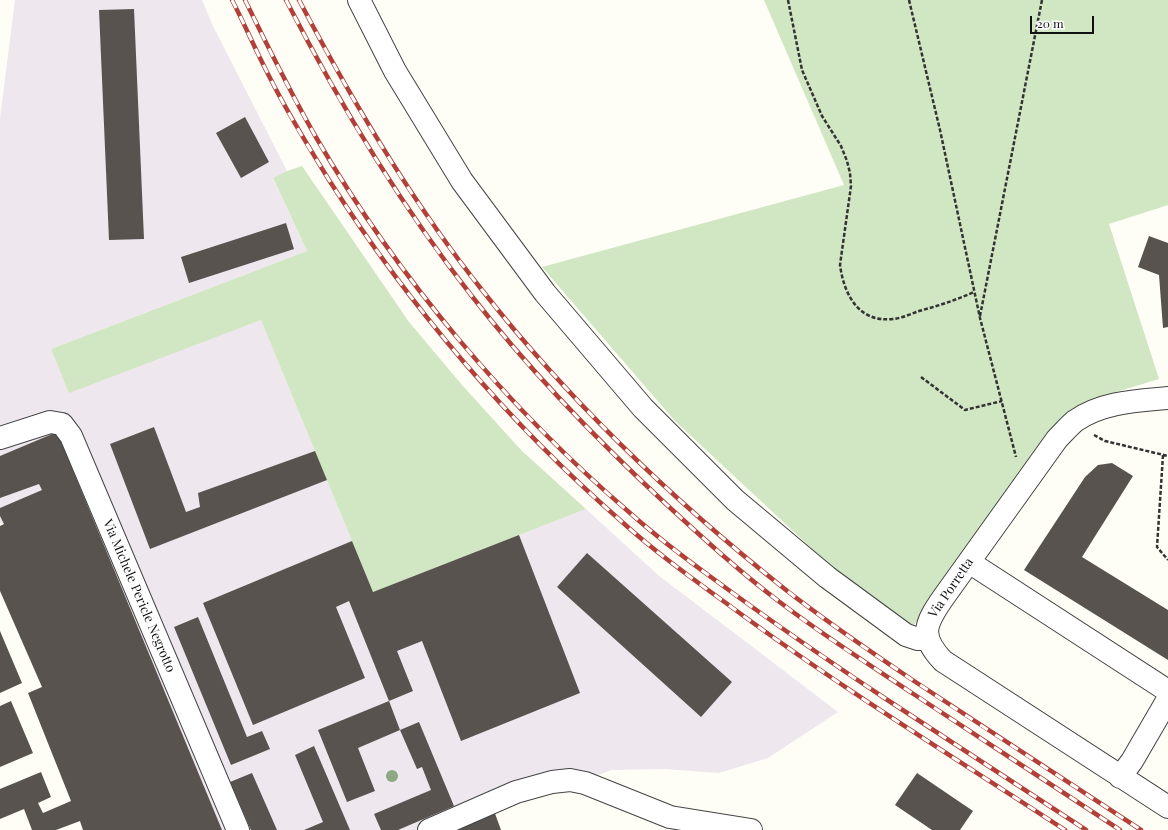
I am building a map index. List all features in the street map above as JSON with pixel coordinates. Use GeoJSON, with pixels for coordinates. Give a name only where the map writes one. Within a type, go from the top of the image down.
{"type":"FeatureCollection","features":[{"type":"Feature","properties":{"kind":"street"},"geometry":{"type":"LineString","coordinates":[[359,0],[395,71],[462,181],[545,293],[643,408],[735,500],[827,577],[906,635],[918,639],[928,638],[935,652],[943,662],[1168,807]]}},
{"type":"Feature","properties":{"kind":"street","name":"Via Porretta"},"geometry":{"type":"LineString","coordinates":[[928,638],[927,626],[931,616],[1057,439],[1075,422],[1097,409],[1127,402],[1168,398]]}},
{"type":"Feature","properties":{"kind":"street","name":"Via Michele Pericle Negrotto"},"geometry":{"type":"LineString","coordinates":[[0,438],[50,422],[62,424],[71,436],[238,830]]}},
{"type":"Feature","properties":{"kind":"street"},"geometry":{"type":"LineString","coordinates":[[969,562],[1168,691]]}},
{"type":"Feature","properties":{"kind":"street"},"geometry":{"type":"LineString","coordinates":[[1120,777],[1132,761],[1168,699]]}},
{"type":"Feature","properties":{"kind":"street"},"geometry":{"type":"LineString","coordinates":[[429,830],[516,792],[552,782],[570,780],[585,783],[670,817],[751,830]]}},
{"type":"Feature","properties":{"kind":"path"},"geometry":{"type":"LineString","coordinates":[[788,0],[802,70],[822,116],[841,146],[847,161],[851,186],[840,265],[846,291],[854,304],[862,312],[871,317],[894,319],[949,302],[974,292]]}},
{"type":"Feature","properties":{"kind":"path"},"geometry":{"type":"LineString","coordinates":[[909,0],[940,130],[980,318],[1017,460]]}},
{"type":"Feature","properties":{"kind":"path"},"geometry":{"type":"LineString","coordinates":[[980,318],[1042,0]]}},
{"type":"Feature","properties":{"kind":"path"},"geometry":{"type":"LineString","coordinates":[[921,377],[965,410],[1002,401]]}},
{"type":"Feature","properties":{"kind":"path"},"geometry":{"type":"LineString","coordinates":[[1093,434],[1105,441],[1168,456]]}},
{"type":"Feature","properties":{"kind":"path"},"geometry":{"type":"LineString","coordinates":[[1164,455],[1157,547],[1168,560]]}},
{"type":"Feature","properties":{"kind":"shaded area"},"geometry":{"type":"Polygon","coordinates":[[[15,0],[202,0],[213,26],[287,171],[273,179],[307,251],[51,349],[69,392],[261,320],[373,592],[586,509],[658,575],[838,712],[768,758],[719,773],[665,769],[611,770],[586,780],[571,778],[451,830],[83,830],[68,792],[4,524],[0,523],[0,118],[15,0]]]}},
{"type":"Feature","properties":{"kind":"green space"},"geometry":{"type":"Polygon","coordinates":[[[764,0],[1168,0],[1168,205],[1109,224],[1159,379],[1093,399],[1069,413],[1054,428],[912,628],[823,559],[675,421],[542,267],[844,185],[764,0]]]}},
{"type":"Feature","properties":{"kind":"green space"},"geometry":{"type":"Polygon","coordinates":[[[302,166],[409,322],[462,385],[522,451],[586,509],[373,592],[261,320],[69,393],[51,349],[307,251],[273,178],[302,166]]]}},
{"type":"Feature","properties":{"kind":"building"},"geometry":{"type":"Polygon","coordinates":[[[134,9],[144,239],[109,240],[99,10],[134,9]]]}},
{"type":"Feature","properties":{"kind":"building"},"geometry":{"type":"Polygon","coordinates":[[[245,117],[269,162],[241,178],[216,133],[245,117]]]}},
{"type":"Feature","properties":{"kind":"building"},"geometry":{"type":"Polygon","coordinates":[[[286,223],[294,249],[189,283],[181,257],[286,223]]]}},
{"type":"Feature","properties":{"kind":"building"},"geometry":{"type":"Polygon","coordinates":[[[1149,236],[1168,243],[1168,327],[1163,328],[1159,275],[1138,267],[1149,236]]]}},
{"type":"Feature","properties":{"kind":"building"},"geometry":{"type":"Polygon","coordinates":[[[154,427],[186,512],[200,507],[198,493],[315,451],[327,480],[150,549],[110,444],[154,427]]]}},
{"type":"Feature","properties":{"kind":"building"},"geometry":{"type":"Polygon","coordinates":[[[57,432],[222,830],[83,830],[80,821],[56,830],[32,830],[24,809],[0,819],[0,789],[41,772],[51,797],[38,803],[43,813],[71,801],[28,693],[42,687],[0,591],[0,526],[4,524],[0,516],[0,508],[42,490],[39,484],[0,498],[0,456],[57,432]]]}},
{"type":"Feature","properties":{"kind":"building"},"geometry":{"type":"Polygon","coordinates":[[[1112,463],[1133,476],[1082,557],[1168,610],[1168,660],[1024,570],[1085,477],[1098,465],[1112,463]]]}},
{"type":"Feature","properties":{"kind":"building"},"geometry":{"type":"Polygon","coordinates":[[[519,535],[580,693],[461,741],[422,641],[397,651],[413,691],[389,701],[349,601],[336,607],[365,678],[253,725],[203,603],[352,541],[373,592],[519,535]]]}},
{"type":"Feature","properties":{"kind":"building"},"geometry":{"type":"Polygon","coordinates":[[[587,553],[732,682],[701,717],[557,587],[587,553]]]}},
{"type":"Feature","properties":{"kind":"building"},"geometry":{"type":"Polygon","coordinates":[[[198,617],[247,737],[262,731],[270,749],[231,765],[174,627],[198,617]]]}},
{"type":"Feature","properties":{"kind":"building"},"geometry":{"type":"Polygon","coordinates":[[[0,631],[22,683],[0,693],[0,631]]]}},
{"type":"Feature","properties":{"kind":"building"},"geometry":{"type":"Polygon","coordinates":[[[11,701],[33,753],[0,767],[0,706],[11,701]]]}},
{"type":"Feature","properties":{"kind":"building"},"geometry":{"type":"Polygon","coordinates":[[[389,701],[400,730],[358,748],[375,791],[347,802],[318,730],[389,701]]]}},
{"type":"Feature","properties":{"kind":"building"},"geometry":{"type":"Polygon","coordinates":[[[419,722],[454,806],[398,830],[381,830],[374,814],[431,790],[422,767],[417,769],[400,730],[419,722]]]}},
{"type":"Feature","properties":{"kind":"building"},"geometry":{"type":"Polygon","coordinates":[[[314,746],[350,830],[304,830],[323,822],[295,755],[314,746]]]}},
{"type":"Feature","properties":{"kind":"building"},"geometry":{"type":"Polygon","coordinates":[[[252,773],[277,830],[251,830],[230,782],[252,773]]]}},
{"type":"Feature","properties":{"kind":"building"},"geometry":{"type":"Polygon","coordinates":[[[917,773],[973,811],[960,830],[932,830],[895,805],[917,773]]]}},
{"type":"Feature","properties":{"kind":"building"},"geometry":{"type":"Polygon","coordinates":[[[493,808],[501,830],[451,830],[493,808]]]}},
{"type":"Feature","properties":{"kind":"railway"},"geometry":{"type":"LineString","coordinates":[[232,0],[264,67],[290,116],[360,227],[427,318],[500,403],[539,444],[579,483],[634,532],[702,586],[854,693],[1065,830]]}},
{"type":"Feature","properties":{"kind":"railway"},"geometry":{"type":"LineString","coordinates":[[245,0],[289,88],[317,139],[349,191],[383,241],[458,339],[499,386],[541,430],[585,473],[640,522],[704,572],[845,672],[1086,830]]}},
{"type":"Feature","properties":{"kind":"railway"},"geometry":{"type":"LineString","coordinates":[[286,0],[327,77],[371,152],[419,225],[471,295],[516,350],[564,404],[615,455],[723,556],[766,592],[830,639],[1120,830]]}},
{"type":"Feature","properties":{"kind":"railway"},"geometry":{"type":"LineString","coordinates":[[299,0],[361,113],[407,186],[456,256],[482,290],[551,372],[625,449],[704,522],[817,614],[914,681],[1141,830]]}}]}
